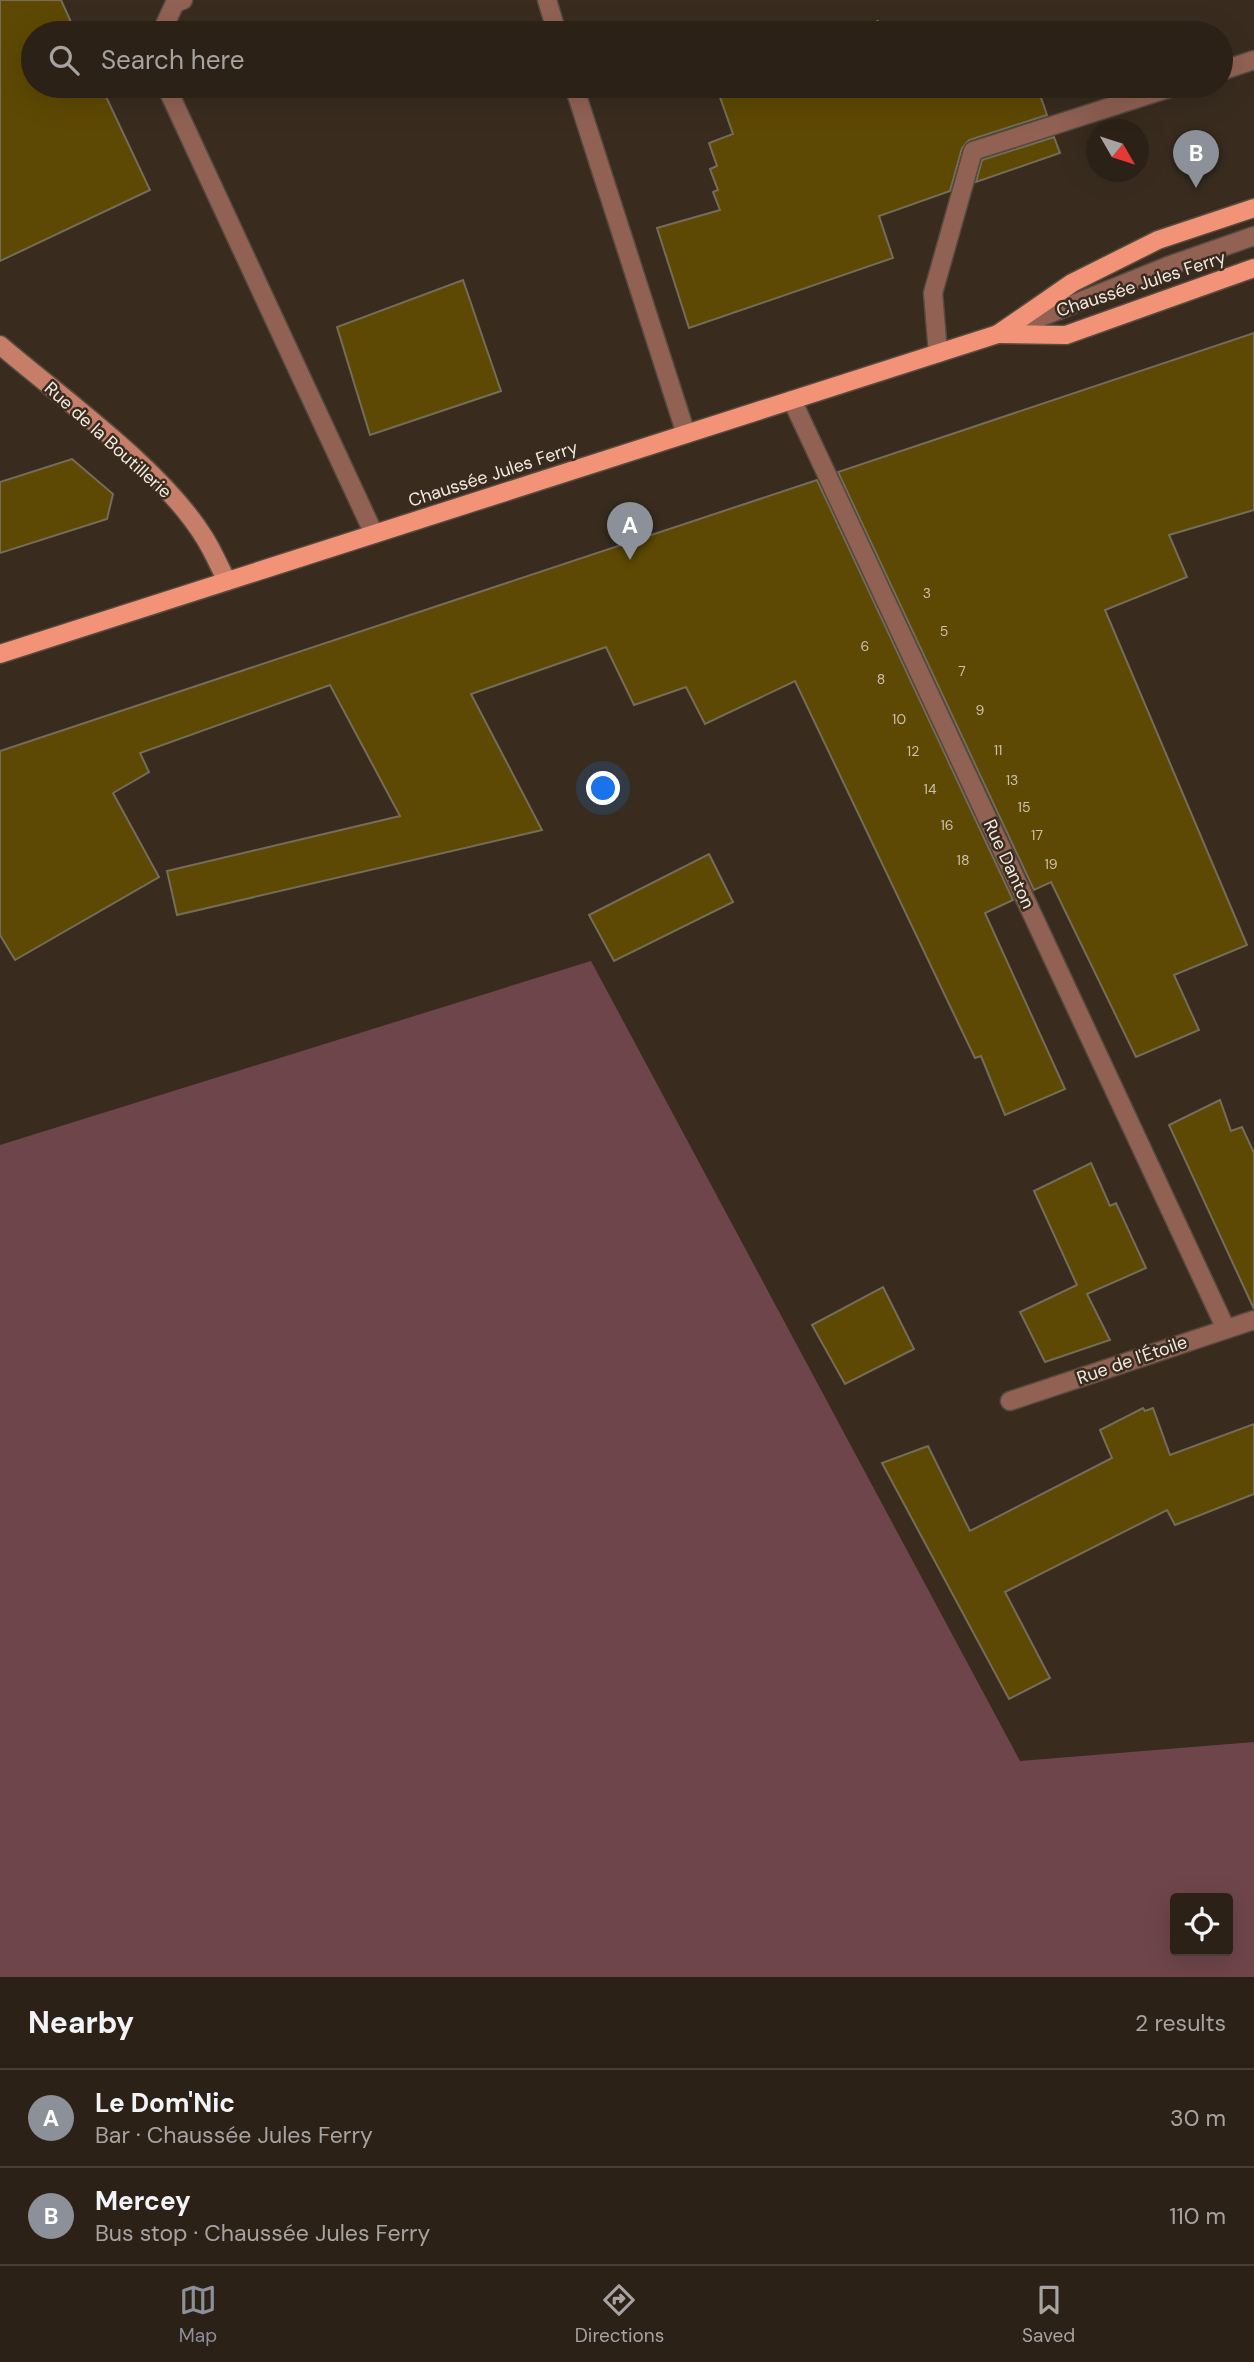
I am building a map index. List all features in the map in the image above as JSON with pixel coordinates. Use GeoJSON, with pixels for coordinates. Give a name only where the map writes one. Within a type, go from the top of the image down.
{"type":"FeatureCollection","features":[{"type":"Feature","properties":{"kind":"main road","name":"Chaussée Jules Ferry"},"geometry":{"type":"LineString","coordinates":[[0,654],[998,334],[1072,283],[1157,240],[1254,208]]}},
{"type":"Feature","properties":{"kind":"main road","name":"Chaussée Jules Ferry"},"geometry":{"type":"LineString","coordinates":[[998,334],[1066,335],[1254,268]]}},
{"type":"Feature","properties":{"kind":"street"},"geometry":{"type":"LineString","coordinates":[[167,21],[175,3],[183,0]]}},
{"type":"Feature","properties":{"kind":"street"},"geometry":{"type":"LineString","coordinates":[[547,0],[553,21]]}},
{"type":"Feature","properties":{"kind":"street"},"geometry":{"type":"LineString","coordinates":[[1233,67],[1254,60]]}},
{"type":"Feature","properties":{"kind":"street"},"geometry":{"type":"LineString","coordinates":[[172,98],[374,534]]}},
{"type":"Feature","properties":{"kind":"street"},"geometry":{"type":"LineString","coordinates":[[578,98],[686,434]]}},
{"type":"Feature","properties":{"kind":"street"},"geometry":{"type":"LineString","coordinates":[[938,353],[933,293],[973,151],[1139,98]]}},
{"type":"Feature","properties":{"kind":"street"},"geometry":{"type":"LineString","coordinates":[[998,334],[1168,266],[1254,236]]}},
{"type":"Feature","properties":{"kind":"street","name":"Rue de la Boutillerie"},"geometry":{"type":"LineString","coordinates":[[0,345],[158,482],[204,537],[227,581]]}},
{"type":"Feature","properties":{"kind":"street","name":"Rue Danton"},"geometry":{"type":"LineString","coordinates":[[792,400],[1226,1329]]}},
{"type":"Feature","properties":{"kind":"street","name":"Rue de l'Étoile"},"geometry":{"type":"LineString","coordinates":[[1010,1401],[1254,1320]]}},
{"type":"Feature","properties":{"kind":"shaded area"},"geometry":{"type":"Polygon","coordinates":[[[591,961],[1020,1761],[1254,1742],[1254,1977],[0,1977],[0,1145],[591,961]]]}},
{"type":"Feature","properties":{"kind":"building"},"geometry":{"type":"Polygon","coordinates":[[[0,0],[61,0],[71,21],[21,21],[21,98],[107,98],[150,190],[0,261],[0,0]]]}},
{"type":"Feature","properties":{"kind":"building"},"geometry":{"type":"Polygon","coordinates":[[[720,98],[1041,98],[1047,115],[969,140],[962,148],[950,191],[879,216],[893,258],[689,328],[657,228],[720,210],[713,192],[718,190],[710,169],[717,166],[709,143],[733,134],[720,98]]]}},
{"type":"Feature","properties":{"kind":"building"},"geometry":{"type":"Polygon","coordinates":[[[1054,137],[1060,153],[976,182],[982,160],[1054,137]]]}},
{"type":"Feature","properties":{"kind":"building"},"geometry":{"type":"Polygon","coordinates":[[[463,280],[501,391],[370,435],[337,327],[463,280]]]}},
{"type":"Feature","properties":{"kind":"building"},"geometry":{"type":"Polygon","coordinates":[[[1254,333],[1254,510],[1169,535],[1187,577],[1105,610],[1247,945],[1174,975],[1199,1030],[1136,1057],[1051,882],[1034,890],[838,472],[1254,333]]]}},
{"type":"Feature","properties":{"kind":"building"},"geometry":{"type":"Polygon","coordinates":[[[72,459],[113,494],[107,519],[0,553],[0,482],[72,459]]]}},
{"type":"Feature","properties":{"kind":"building"},"geometry":{"type":"Polygon","coordinates":[[[817,480],[1013,900],[985,913],[1065,1089],[1005,1115],[981,1056],[975,1058],[795,681],[705,724],[686,687],[634,705],[606,647],[471,694],[542,830],[177,915],[167,871],[400,816],[330,685],[140,753],[149,772],[113,793],[159,877],[15,960],[0,935],[0,751],[817,480]]]}},
{"type":"Feature","properties":{"kind":"building"},"geometry":{"type":"Polygon","coordinates":[[[709,854],[733,902],[614,961],[589,915],[709,854]]]}},
{"type":"Feature","properties":{"kind":"building"},"geometry":{"type":"Polygon","coordinates":[[[1220,1100],[1231,1131],[1242,1127],[1254,1153],[1254,1309],[1169,1125],[1220,1100]]]}},
{"type":"Feature","properties":{"kind":"building"},"geometry":{"type":"Polygon","coordinates":[[[1091,1163],[1110,1206],[1116,1203],[1146,1268],[1087,1294],[1110,1340],[1045,1362],[1020,1312],[1077,1285],[1034,1191],[1091,1163]]]}},
{"type":"Feature","properties":{"kind":"building"},"geometry":{"type":"Polygon","coordinates":[[[883,1287],[914,1349],[845,1384],[812,1325],[883,1287]]]}},
{"type":"Feature","properties":{"kind":"building"},"geometry":{"type":"Polygon","coordinates":[[[1143,1408],[1145,1411],[1153,1408],[1170,1455],[1254,1424],[1254,1494],[1175,1525],[1167,1510],[1005,1592],[1050,1678],[1009,1699],[882,1463],[928,1446],[970,1531],[1112,1458],[1100,1430],[1143,1408]]]}},
{"type":"Feature","properties":{"kind":"place","name":"Mercey"},"geometry":{"type":"Point","coordinates":[1196,188]}},
{"type":"Feature","properties":{"kind":"place","name":"Le Dom'Nic"},"geometry":{"type":"Point","coordinates":[630,560]}}]}
